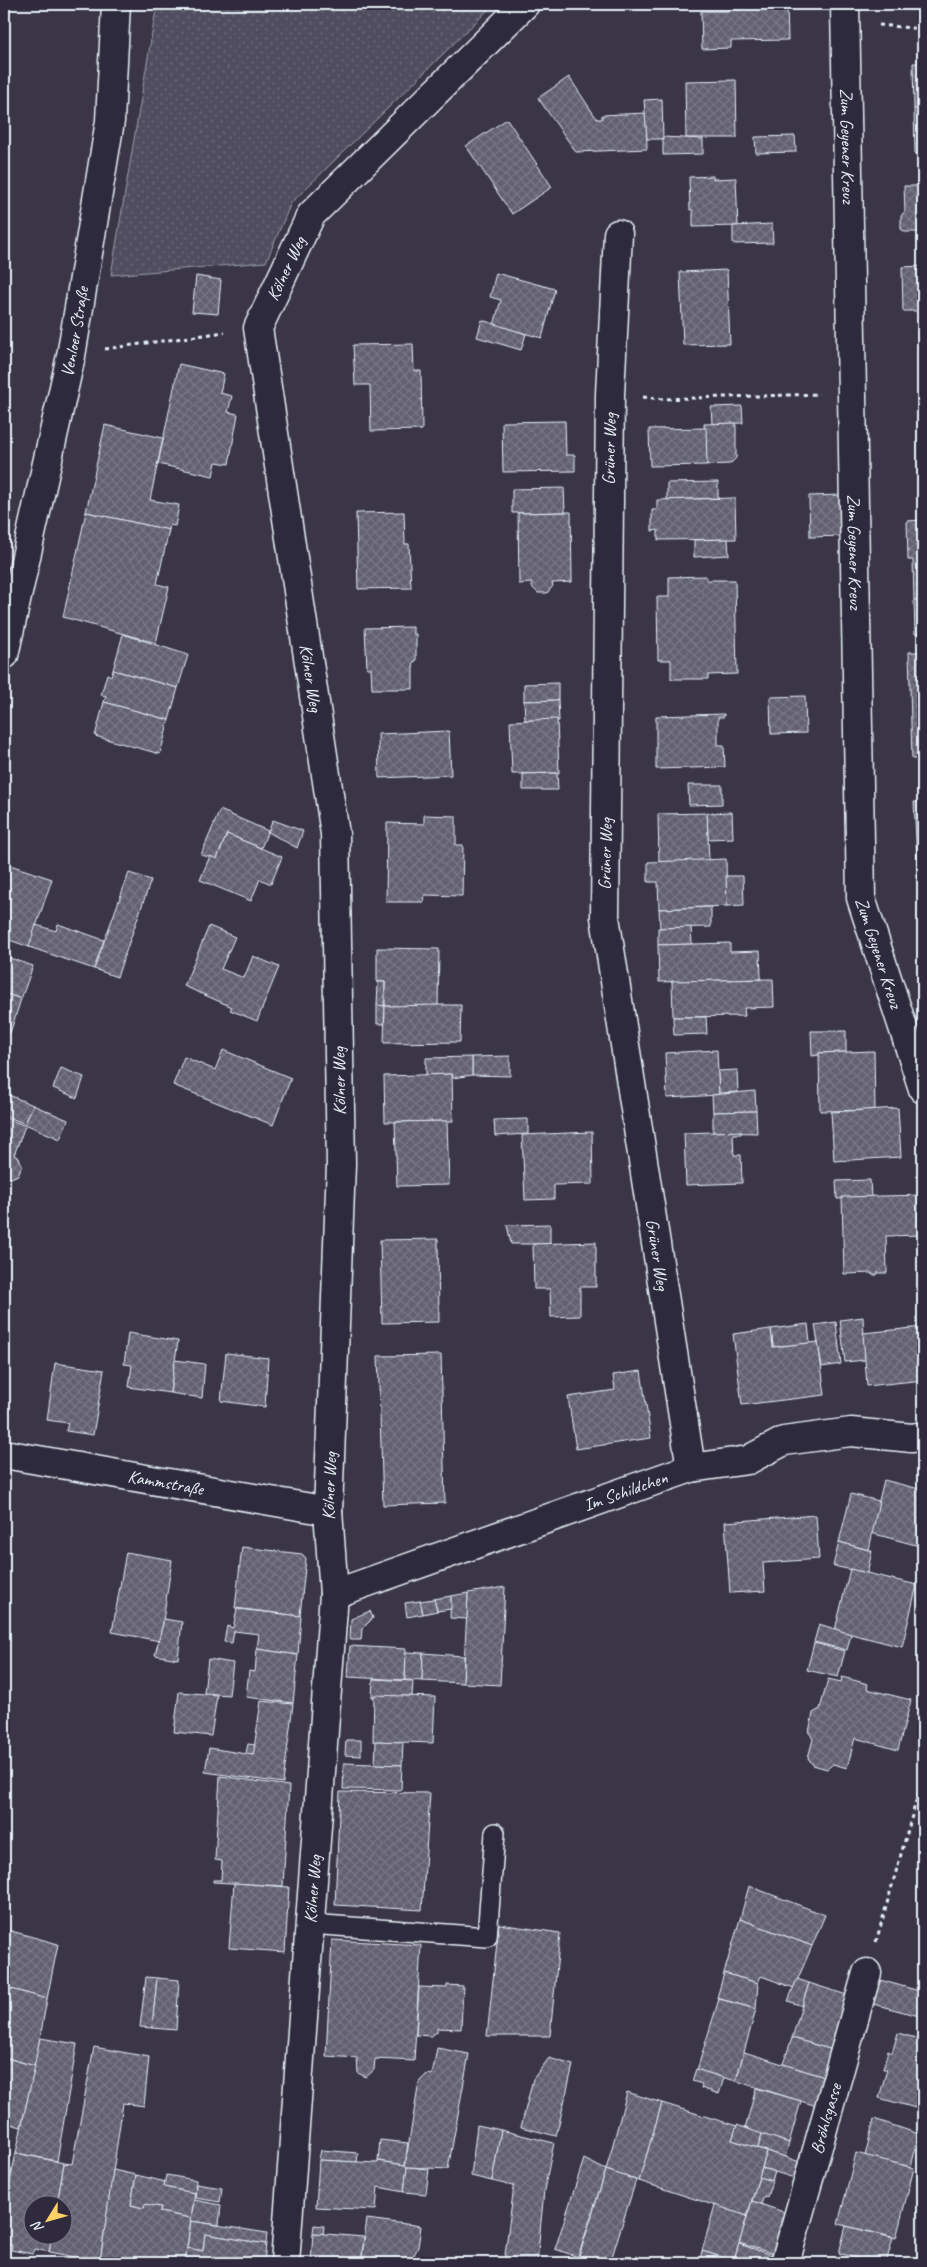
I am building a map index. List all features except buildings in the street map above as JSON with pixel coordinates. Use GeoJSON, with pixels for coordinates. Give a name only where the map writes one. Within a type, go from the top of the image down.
{"type":"FeatureCollection","features":[{"type":"Feature","properties":{"kind":"street","name":"Venloer Straße"},"geometry":{"type":"LineString","coordinates":[[4,655],[71,356],[110,121],[116,4]]}},
{"type":"Feature","properties":{"kind":"street","name":"Kölner Weg"},"geometry":{"type":"LineString","coordinates":[[285,2263],[334,1594],[328,1511],[341,1164],[335,834],[258,328],[311,215],[525,4]]}},
{"type":"Feature","properties":{"kind":"street","name":"Zum Geyener Kreuz"},"geometry":{"type":"LineString","coordinates":[[845,10],[861,898],[923,1089]]}},
{"type":"Feature","properties":{"kind":"street","name":"Grüner Weg"},"geometry":{"type":"LineString","coordinates":[[618,234],[610,394],[605,917],[691,1468]]}},
{"type":"Feature","properties":{"kind":"street","name":"Im Schildchen"},"geometry":{"type":"LineString","coordinates":[[334,1594],[691,1468],[748,1460],[784,1441],[851,1432],[912,1438],[923,1436]]}},
{"type":"Feature","properties":{"kind":"street","name":"Kammstraße"},"geometry":{"type":"LineString","coordinates":[[4,1454],[328,1511]]}},
{"type":"Feature","properties":{"kind":"street","name":"Bröhlsgasse"},"geometry":{"type":"LineString","coordinates":[[785,2263],[867,1974]]}},
{"type":"Feature","properties":{"kind":"lane"},"geometry":{"type":"LineString","coordinates":[[310,1924],[487,1937],[495,1833]]}},
{"type":"Feature","properties":{"kind":"path"},"geometry":{"type":"LineString","coordinates":[[845,10],[881,26],[923,29]]}},
{"type":"Feature","properties":{"kind":"path"},"geometry":{"type":"LineString","coordinates":[[71,356],[116,347],[258,328]]}},
{"type":"Feature","properties":{"kind":"path"},"geometry":{"type":"LineString","coordinates":[[610,394],[663,399],[810,395],[852,391]]}},
{"type":"Feature","properties":{"kind":"path"},"geometry":{"type":"LineString","coordinates":[[867,1974],[923,1777]]}},
{"type":"Feature","properties":{"kind":"shaded area"},"geometry":{"type":"Polygon","coordinates":[[[157,4],[485,4],[491,7],[291,203],[266,262],[111,275],[157,4]]]}}]}
